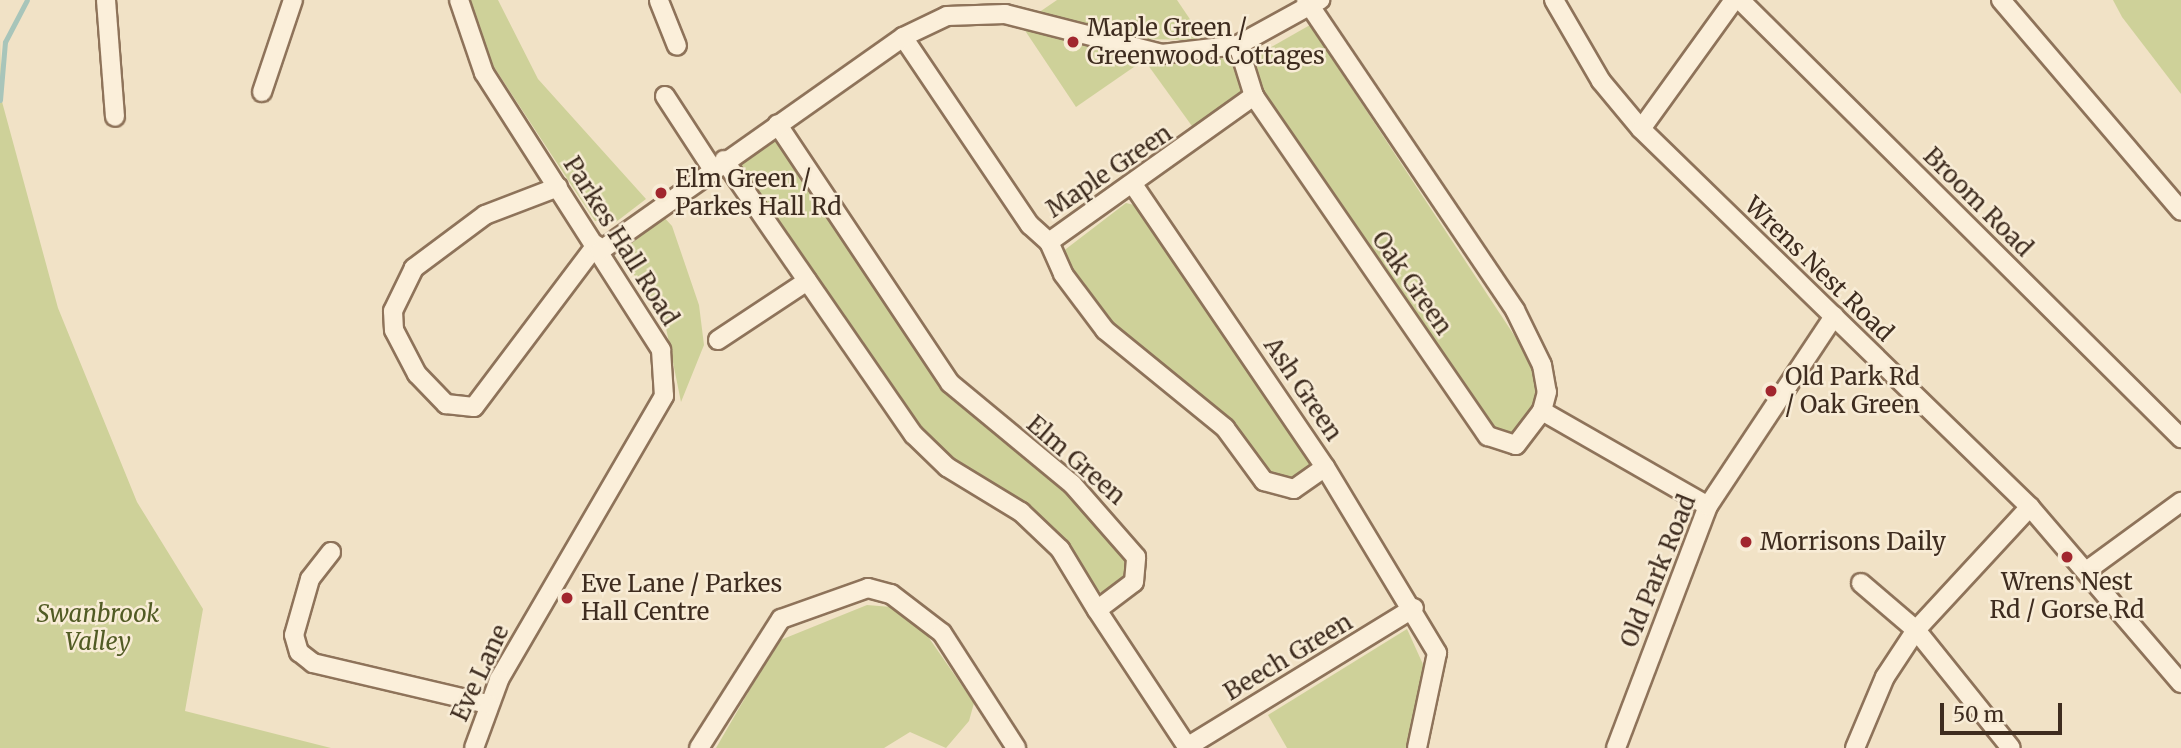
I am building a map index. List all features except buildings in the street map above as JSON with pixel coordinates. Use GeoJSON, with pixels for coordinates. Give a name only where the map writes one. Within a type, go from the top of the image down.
{"type":"FeatureCollection","features":[{"type":"Feature","properties":{"kind":"street"},"geometry":{"type":"LineString","coordinates":[[106,0],[115,117]]}},
{"type":"Feature","properties":{"kind":"street"},"geometry":{"type":"LineString","coordinates":[[262,92],[293,0]]}},
{"type":"Feature","properties":{"kind":"street","name":"Parkes Hall Road"},"geometry":{"type":"LineString","coordinates":[[458,0],[484,73],[661,350],[664,396],[533,620]]}},
{"type":"Feature","properties":{"kind":"street"},"geometry":{"type":"LineString","coordinates":[[664,0],[677,46]]}},
{"type":"Feature","properties":{"kind":"street","name":"Wrens Nest Road"},"geometry":{"type":"LineString","coordinates":[[1554,0],[1601,81],[1641,130],[2030,507],[2089,569],[2181,683]]}},
{"type":"Feature","properties":{"kind":"street"},"geometry":{"type":"LineString","coordinates":[[1641,130],[1734,0]]}},
{"type":"Feature","properties":{"kind":"street","name":"Broom Road"},"geometry":{"type":"LineString","coordinates":[[1740,0],[2181,438]]}},
{"type":"Feature","properties":{"kind":"street"},"geometry":{"type":"LineString","coordinates":[[2001,0],[2181,211]]}},
{"type":"Feature","properties":{"kind":"street"},"geometry":{"type":"LineString","coordinates":[[558,187],[485,215],[414,268],[393,311],[394,330],[417,374],[446,404],[474,407],[598,248],[904,37],[947,16],[978,5],[1162,54],[1238,45],[1312,2],[1515,310],[1542,365],[1547,392],[1542,411],[1708,506]]}},
{"type":"Feature","properties":{"kind":"street","name":"Maple Green"},"geometry":{"type":"LineString","coordinates":[[904,37],[1030,225],[1049,242],[1134,186],[1254,96]]}},
{"type":"Feature","properties":{"kind":"street"},"geometry":{"type":"LineString","coordinates":[[1238,45],[1254,96]]}},
{"type":"Feature","properties":{"kind":"street"},"geometry":{"type":"LineString","coordinates":[[665,96],[807,281],[914,435],[947,467],[1021,512],[1051,541],[1097,610]]}},
{"type":"Feature","properties":{"kind":"street","name":"Oak Green"},"geometry":{"type":"LineString","coordinates":[[1254,96],[1488,436],[1516,445],[1542,411]]}},
{"type":"Feature","properties":{"kind":"street","name":"Elm Green"},"geometry":{"type":"LineString","coordinates":[[777,124],[950,383],[1072,484],[1136,557],[1134,582],[1097,610]]}},
{"type":"Feature","properties":{"kind":"street","name":"Ash Green"},"geometry":{"type":"LineString","coordinates":[[1049,242],[1063,274],[1105,330],[1225,428],[1264,481],[1294,489],[1325,467],[1134,186]]}},
{"type":"Feature","properties":{"kind":"street"},"geometry":{"type":"LineString","coordinates":[[718,340],[807,281]]}},
{"type":"Feature","properties":{"kind":"street","name":"Old Park Road"},"geometry":{"type":"LineString","coordinates":[[1616,748],[1708,506],[1834,316]]}},
{"type":"Feature","properties":{"kind":"street"},"geometry":{"type":"LineString","coordinates":[[1325,467],[1414,608],[1437,653],[1417,748]]}},
{"type":"Feature","properties":{"kind":"street"},"geometry":{"type":"LineString","coordinates":[[2089,569],[2181,502]]}},
{"type":"Feature","properties":{"kind":"street"},"geometry":{"type":"LineString","coordinates":[[1855,748],[1885,677],[1916,630],[2030,507]]}},
{"type":"Feature","properties":{"kind":"street"},"geometry":{"type":"LineString","coordinates":[[331,552],[310,579],[294,635],[299,652],[313,663],[488,704]]}},
{"type":"Feature","properties":{"kind":"street"},"geometry":{"type":"LineString","coordinates":[[1861,583],[1916,630],[2011,748]]}},
{"type":"Feature","properties":{"kind":"street"},"geometry":{"type":"LineString","coordinates":[[699,748],[781,619],[869,588],[891,594],[942,633],[1016,748]]}},
{"type":"Feature","properties":{"kind":"street","name":"Beech Green"},"geometry":{"type":"LineString","coordinates":[[1097,610],[1187,747],[1414,608]]}},
{"type":"Feature","properties":{"kind":"street","name":"Eve Lane"},"geometry":{"type":"LineString","coordinates":[[474,748],[488,704],[533,620]]}},
{"type":"Feature","properties":{"kind":"green space"},"geometry":{"type":"Polygon","coordinates":[[[467,0],[498,0],[538,79],[646,199],[616,222],[595,221],[492,64],[467,0]]]}},
{"type":"Feature","properties":{"kind":"green space"},"geometry":{"type":"Polygon","coordinates":[[[1057,0],[1177,0],[1204,40],[1136,39],[1038,13],[1057,0]]]}},
{"type":"Feature","properties":{"kind":"green space"},"geometry":{"type":"Polygon","coordinates":[[[2113,0],[2181,0],[2181,94],[2122,17],[2113,0]]]}},
{"type":"Feature","properties":{"kind":"green space"},"geometry":{"type":"Polygon","coordinates":[[[1310,25],[1535,367],[1539,404],[1520,432],[1495,434],[1265,103],[1255,72],[1259,54],[1310,25]]]}},
{"type":"Feature","properties":{"kind":"green space"},"geometry":{"type":"Polygon","coordinates":[[[1024,29],[1144,60],[1076,107],[1024,29]]]}},
{"type":"Feature","properties":{"kind":"green space","name":"Swanbrook Valley"},"geometry":{"type":"Polygon","coordinates":[[[0,37],[1,98],[58,308],[137,502],[203,609],[185,711],[331,748],[0,748],[0,37]]]}},
{"type":"Feature","properties":{"kind":"green space"},"geometry":{"type":"Polygon","coordinates":[[[1232,58],[1247,99],[1197,133],[1145,61],[1232,58]]]}},
{"type":"Feature","properties":{"kind":"green space"},"geometry":{"type":"Polygon","coordinates":[[[774,136],[954,400],[1088,504],[1130,559],[1120,585],[1103,593],[1093,588],[1064,542],[959,469],[920,433],[737,160],[774,136]]]}},
{"type":"Feature","properties":{"kind":"green space"},"geometry":{"type":"Polygon","coordinates":[[[1126,203],[1134,205],[1315,468],[1295,482],[1271,477],[1227,418],[1111,324],[1071,276],[1062,252],[1126,203]]]}},
{"type":"Feature","properties":{"kind":"green space"},"geometry":{"type":"Polygon","coordinates":[[[661,214],[672,226],[699,305],[704,345],[681,402],[664,318],[626,263],[624,243],[661,214]]]}},
{"type":"Feature","properties":{"kind":"green space"},"geometry":{"type":"Polygon","coordinates":[[[867,605],[891,607],[920,625],[974,703],[969,721],[946,748],[910,732],[884,748],[716,748],[778,641],[867,605]]]}},
{"type":"Feature","properties":{"kind":"green space"},"geometry":{"type":"Polygon","coordinates":[[[1407,629],[1426,671],[1410,748],[1287,748],[1268,715],[1407,629]]]}},
{"type":"Feature","properties":{"kind":"waterway"},"geometry":{"type":"LineString","coordinates":[[0,100],[5,42],[27,0]]}},
{"type":"Feature","properties":{"kind":"place","name":"Maple Green / Greenwood Cottages"},"geometry":{"type":"Point","coordinates":[1073,42]}},
{"type":"Feature","properties":{"kind":"place","name":"Elm Green / Parkes Hall Rd"},"geometry":{"type":"Point","coordinates":[661,193]}},
{"type":"Feature","properties":{"kind":"place","name":"Old Park Rd / Oak Green"},"geometry":{"type":"Point","coordinates":[1771,391]}},
{"type":"Feature","properties":{"kind":"place","name":"Morrisons Daily"},"geometry":{"type":"Point","coordinates":[1746,542]}},
{"type":"Feature","properties":{"kind":"place","name":"Wrens Nest Rd / Gorse Rd"},"geometry":{"type":"Point","coordinates":[2067,557]}},
{"type":"Feature","properties":{"kind":"place","name":"Eve Lane / Parkes Hall Centre"},"geometry":{"type":"Point","coordinates":[567,598]}}]}
